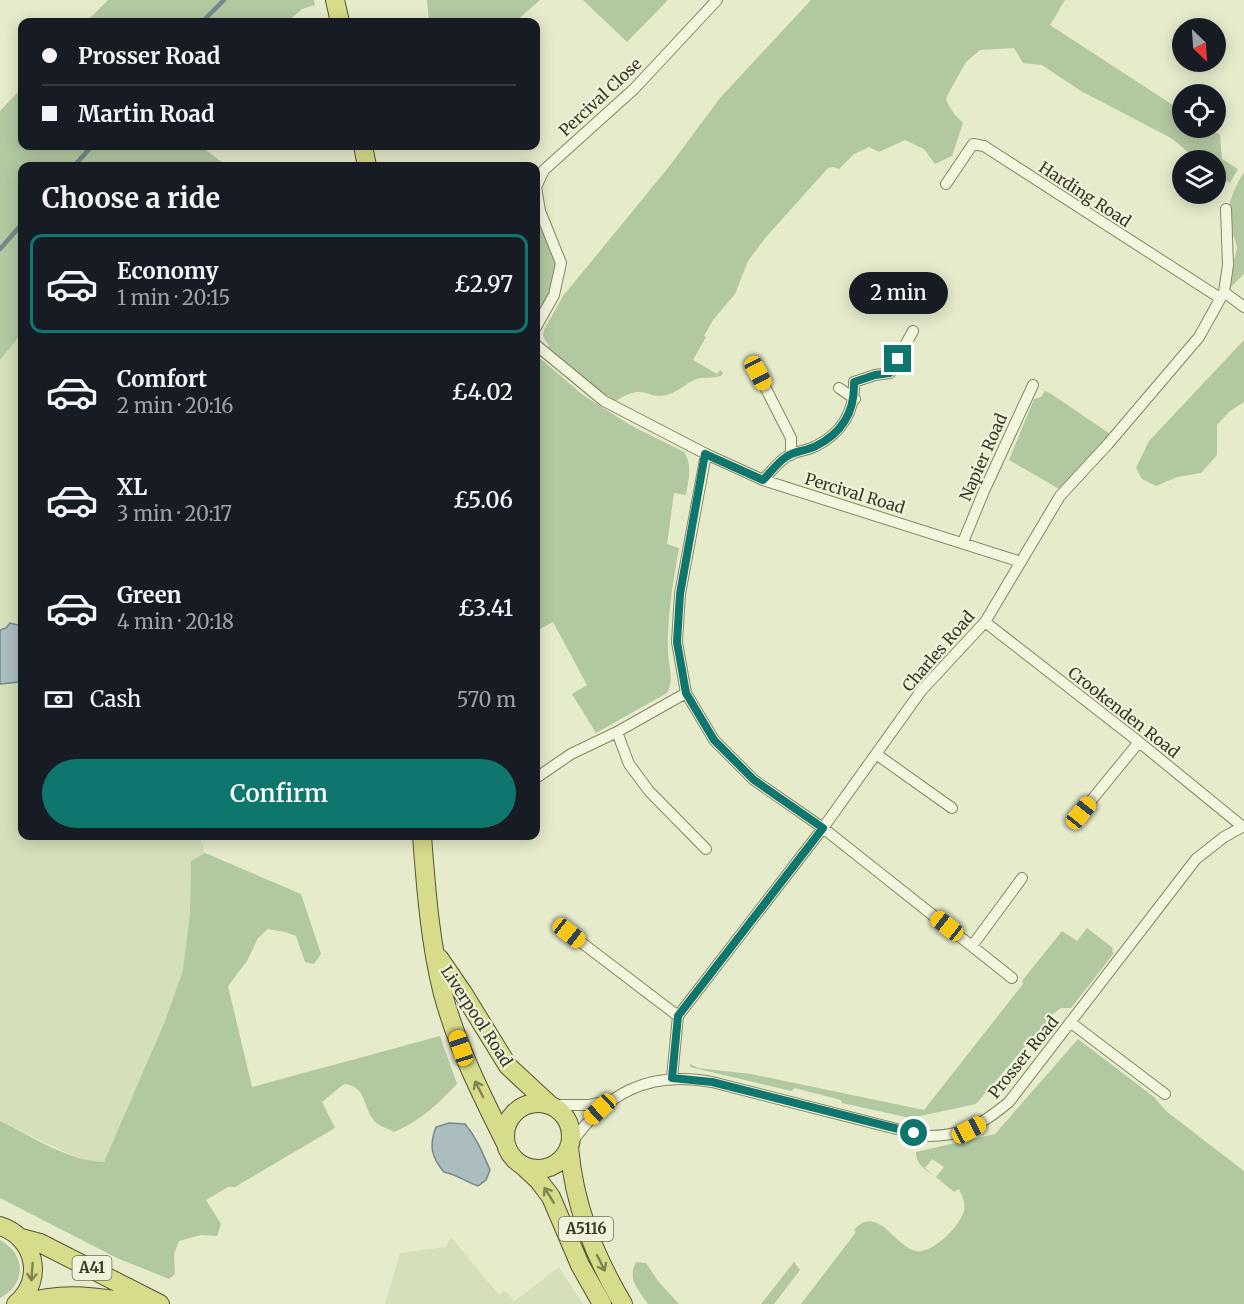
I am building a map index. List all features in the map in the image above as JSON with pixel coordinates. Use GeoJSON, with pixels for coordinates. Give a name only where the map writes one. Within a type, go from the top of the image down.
{"type":"FeatureCollection","features":[{"type":"Feature","properties":{"kind":"highway"},"geometry":{"type":"LineString","coordinates":[[335,0],[339,18]]}},
{"type":"Feature","properties":{"kind":"highway","name":"Liverpool Road"},"geometry":{"type":"LineString","coordinates":[[422,840],[435,951],[443,994],[473,1079],[505,1142]]}},
{"type":"Feature","properties":{"kind":"highway","name":"Liverpool Road"},"geometry":{"type":"LineString","coordinates":[[435,951],[508,1066],[550,1104]]}},
{"type":"Feature","properties":{"kind":"highway"},"geometry":{"type":"LineString","coordinates":[[505,1142],[505,1130],[516,1110],[526,1104],[537,1102],[550,1104]]}},
{"type":"Feature","properties":{"kind":"highway","name":"A5116"},"geometry":{"type":"LineString","coordinates":[[550,1104],[559,1110],[570,1126],[569,1146],[574,1187],[584,1224],[598,1259],[623,1304]]}},
{"type":"Feature","properties":{"kind":"highway","name":"A5116"},"geometry":{"type":"LineString","coordinates":[[505,1142],[514,1159],[539,1181],[551,1197],[580,1265],[602,1304]]}},
{"type":"Feature","properties":{"kind":"highway"},"geometry":{"type":"LineString","coordinates":[[522,1165],[544,1168],[555,1164],[563,1157],[569,1146]]}},
{"type":"Feature","properties":{"kind":"highway"},"geometry":{"type":"LineString","coordinates":[[0,1226],[21,1238],[33,1260],[33,1271],[27,1292],[18,1304]]}},
{"type":"Feature","properties":{"kind":"highway","name":"A41"},"geometry":{"type":"LineString","coordinates":[[21,1238],[40,1243],[160,1304]]}},
{"type":"Feature","properties":{"kind":"highway","name":"A41"},"geometry":{"type":"LineString","coordinates":[[18,1304],[37,1299],[84,1295],[144,1304]]}},
{"type":"Feature","properties":{"kind":"street","name":"Percival Close"},"geometry":{"type":"LineString","coordinates":[[540,178],[544,170],[634,89],[717,0]]}},
{"type":"Feature","properties":{"kind":"street","name":"Harding Road"},"geometry":{"type":"LineString","coordinates":[[946,184],[973,144],[984,146],[1222,295]]}},
{"type":"Feature","properties":{"kind":"street","name":"Charles Road"},"geometry":{"type":"LineString","coordinates":[[678,1016],[823,828],[921,691],[985,622],[1060,496],[1108,444],[1199,337],[1222,295],[1228,265],[1226,209]]}},
{"type":"Feature","properties":{"kind":"street","name":"Percival Close"},"geometry":{"type":"LineString","coordinates":[[540,212],[561,262],[554,295],[540,320]]}},
{"type":"Feature","properties":{"kind":"street"},"geometry":{"type":"LineString","coordinates":[[1222,295],[1244,307]]}},
{"type":"Feature","properties":{"kind":"street"},"geometry":{"type":"LineString","coordinates":[[763,480],[787,456],[816,447],[832,435],[851,411],[855,399],[854,382],[890,373],[913,331]]}},
{"type":"Feature","properties":{"kind":"street","name":"Percival Road"},"geometry":{"type":"LineString","coordinates":[[540,348],[604,401],[705,454],[763,480],[1021,562]]}},
{"type":"Feature","properties":{"kind":"street"},"geometry":{"type":"LineString","coordinates":[[758,373],[791,438],[791,455]]}},
{"type":"Feature","properties":{"kind":"street","name":"Napier Road"},"geometry":{"type":"LineString","coordinates":[[963,542],[1033,385]]}},
{"type":"Feature","properties":{"kind":"street"},"geometry":{"type":"LineString","coordinates":[[839,387],[855,399]]}},
{"type":"Feature","properties":{"kind":"street"},"geometry":{"type":"LineString","coordinates":[[705,454],[680,594],[677,642],[686,693],[714,740],[754,780],[823,828],[1012,978]]}},
{"type":"Feature","properties":{"kind":"street","name":"Crookenden Road"},"geometry":{"type":"LineString","coordinates":[[985,622],[1244,827]]}},
{"type":"Feature","properties":{"kind":"street"},"geometry":{"type":"LineString","coordinates":[[540,775],[571,754],[617,732],[686,693]]}},
{"type":"Feature","properties":{"kind":"street"},"geometry":{"type":"LineString","coordinates":[[617,732],[629,764],[649,791],[706,849]]}},
{"type":"Feature","properties":{"kind":"street"},"geometry":{"type":"LineString","coordinates":[[1081,813],[1139,742]]}},
{"type":"Feature","properties":{"kind":"street"},"geometry":{"type":"LineString","coordinates":[[876,754],[952,808]]}},
{"type":"Feature","properties":{"kind":"street","name":"Prosser Road"},"geometry":{"type":"LineString","coordinates":[[550,1104],[589,1105],[609,1101],[637,1088],[672,1078],[691,1078],[924,1136],[946,1136],[969,1130],[1010,1102],[1196,859],[1224,837],[1244,827]]}},
{"type":"Feature","properties":{"kind":"street"},"geometry":{"type":"LineString","coordinates":[[972,946],[1022,878]]}},
{"type":"Feature","properties":{"kind":"street"},"geometry":{"type":"LineString","coordinates":[[569,933],[678,1016],[672,1078]]}},
{"type":"Feature","properties":{"kind":"street"},"geometry":{"type":"LineString","coordinates":[[1070,1022],[1165,1094]]}},
{"type":"Feature","properties":{"kind":"street","name":"Prosser Road"},"geometry":{"type":"LineString","coordinates":[[569,1146],[590,1119],[609,1101]]}},
{"type":"Feature","properties":{"kind":"green space"},"geometry":{"type":"Polygon","coordinates":[[[108,0],[314,0],[315,5],[302,9],[292,18],[90,18],[108,0]]]}},
{"type":"Feature","properties":{"kind":"green space"},"geometry":{"type":"Polygon","coordinates":[[[427,0],[540,0],[520,18],[429,18],[427,0]]]}},
{"type":"Feature","properties":{"kind":"green space"},"geometry":{"type":"Polygon","coordinates":[[[583,0],[668,0],[627,42],[583,0]]]}},
{"type":"Feature","properties":{"kind":"green space"},"geometry":{"type":"Polygon","coordinates":[[[811,0],[1065,0],[1050,25],[1172,104],[1172,138],[1220,138],[1221,150],[1186,150],[1171,138],[1081,91],[1042,65],[1023,63],[1014,48],[980,50],[966,62],[946,100],[954,114],[963,123],[952,156],[935,164],[924,149],[905,140],[879,152],[869,147],[854,154],[839,169],[828,168],[766,237],[748,261],[735,294],[713,320],[704,336],[706,337],[693,360],[717,374],[720,370],[723,373],[721,376],[697,379],[675,392],[662,396],[640,392],[626,395],[616,401],[578,377],[547,348],[549,346],[543,336],[544,330],[563,296],[668,168],[720,98],[811,0]]]}},
{"type":"Feature","properties":{"kind":"green space"},"geometry":{"type":"Polygon","coordinates":[[[18,92],[18,150],[206,150],[222,162],[18,162],[18,338],[0,360],[0,111],[18,92]]]}},
{"type":"Feature","properties":{"kind":"green space"},"geometry":{"type":"Polygon","coordinates":[[[1226,162],[1238,169],[1230,183],[1226,181],[1226,162]]]}},
{"type":"Feature","properties":{"kind":"green space"},"geometry":{"type":"Polygon","coordinates":[[[1244,172],[1244,274],[1227,291],[1237,248],[1228,221],[1229,208],[1244,172]]]}},
{"type":"Feature","properties":{"kind":"green space"},"geometry":{"type":"Polygon","coordinates":[[[540,227],[550,245],[555,267],[554,279],[540,307],[540,227]]]}},
{"type":"Feature","properties":{"kind":"green space"},"geometry":{"type":"Polygon","coordinates":[[[18,338],[18,840],[200,840],[205,853],[191,861],[190,913],[183,970],[165,1021],[104,1162],[89,1161],[71,1155],[0,1121],[0,360],[18,338]]]}},
{"type":"Feature","properties":{"kind":"green space"},"geometry":{"type":"Polygon","coordinates":[[[1244,340],[1244,402],[1230,411],[1217,425],[1217,455],[1201,473],[1177,477],[1156,486],[1142,479],[1136,468],[1149,441],[1244,340]]]}},
{"type":"Feature","properties":{"kind":"green space"},"geometry":{"type":"Polygon","coordinates":[[[540,358],[583,395],[630,425],[684,452],[689,473],[686,495],[674,493],[667,544],[679,548],[668,625],[671,678],[667,693],[596,733],[572,694],[587,685],[553,622],[540,629],[540,358]]]}},
{"type":"Feature","properties":{"kind":"green space"},"geometry":{"type":"Polygon","coordinates":[[[1045,391],[1110,434],[1061,490],[1009,460],[1034,399],[1041,397],[1045,391]]]}},
{"type":"Feature","properties":{"kind":"green space"},"geometry":{"type":"Polygon","coordinates":[[[205,853],[301,894],[321,954],[314,964],[305,962],[296,936],[268,929],[258,938],[247,961],[228,986],[252,1087],[440,1036],[457,1084],[428,1111],[412,1123],[394,1132],[375,1121],[356,1088],[344,1084],[322,1102],[335,1128],[235,1187],[228,1187],[206,1200],[221,1224],[217,1236],[201,1235],[179,1241],[174,1254],[175,1274],[169,1279],[117,1258],[0,1198],[0,1121],[64,1153],[91,1161],[104,1162],[165,1021],[183,970],[190,913],[191,861],[205,853]]]}},
{"type":"Feature","properties":{"kind":"green space"},"geometry":{"type":"Polygon","coordinates":[[[1087,928],[1113,948],[1114,953],[1071,1008],[1061,1008],[1054,1013],[976,1104],[910,1118],[842,1103],[841,1100],[795,1088],[791,1091],[690,1067],[690,1064],[698,1068],[751,1074],[924,1110],[1062,931],[1077,941],[1087,928]]]}},
{"type":"Feature","properties":{"kind":"green space"},"geometry":{"type":"Polygon","coordinates":[[[1078,1039],[1154,1097],[1166,1111],[1244,1171],[1244,1304],[801,1304],[856,1232],[854,1230],[862,1223],[870,1221],[878,1224],[908,1248],[916,1251],[930,1248],[945,1238],[961,1217],[964,1208],[963,1200],[959,1189],[954,1192],[936,1177],[944,1167],[932,1159],[925,1168],[934,1176],[919,1163],[916,1152],[995,1134],[1078,1039]]]}},
{"type":"Feature","properties":{"kind":"green space"},"geometry":{"type":"Polygon","coordinates":[[[451,1237],[499,1295],[505,1291],[515,1301],[559,1267],[583,1304],[385,1304],[400,1253],[446,1247],[451,1237]]]}},
{"type":"Feature","properties":{"kind":"green space"},"geometry":{"type":"Polygon","coordinates":[[[0,1240],[15,1253],[20,1269],[15,1285],[0,1298],[0,1240]]]}},
{"type":"Feature","properties":{"kind":"green space"},"geometry":{"type":"Polygon","coordinates":[[[636,1262],[646,1263],[658,1281],[679,1304],[648,1304],[633,1279],[636,1262]]]}},
{"type":"Feature","properties":{"kind":"green space"},"geometry":{"type":"Polygon","coordinates":[[[794,1262],[800,1270],[774,1304],[761,1304],[794,1262]]]}},
{"type":"Feature","properties":{"kind":"shaded area"},"geometry":{"type":"Polygon","coordinates":[[[10,623],[18,625],[18,682],[0,684],[0,630],[6,628],[10,623]]]}},
{"type":"Feature","properties":{"kind":"shaded area"},"geometry":{"type":"Polygon","coordinates":[[[449,1123],[465,1124],[482,1152],[490,1170],[486,1180],[478,1186],[444,1172],[436,1161],[432,1145],[436,1127],[449,1123]]]}},
{"type":"Feature","properties":{"kind":"waterway"},"geometry":{"type":"LineString","coordinates":[[206,18],[224,0]]}},
{"type":"Feature","properties":{"kind":"waterway"},"geometry":{"type":"LineString","coordinates":[[78,162],[88,150]]}},
{"type":"Feature","properties":{"kind":"waterway"},"geometry":{"type":"LineString","coordinates":[[0,249],[18,229]]}},
{"type":"Feature","properties":{"kind":"route"},"geometry":{"type":"LineString","coordinates":[[898,359],[890,373],[854,382],[855,399],[851,411],[832,435],[816,447],[787,456],[763,480],[705,454],[680,594],[677,642],[686,693],[714,740],[754,780],[823,828],[678,1016],[672,1078],[691,1078],[712,1082],[914,1133]]}}]}
